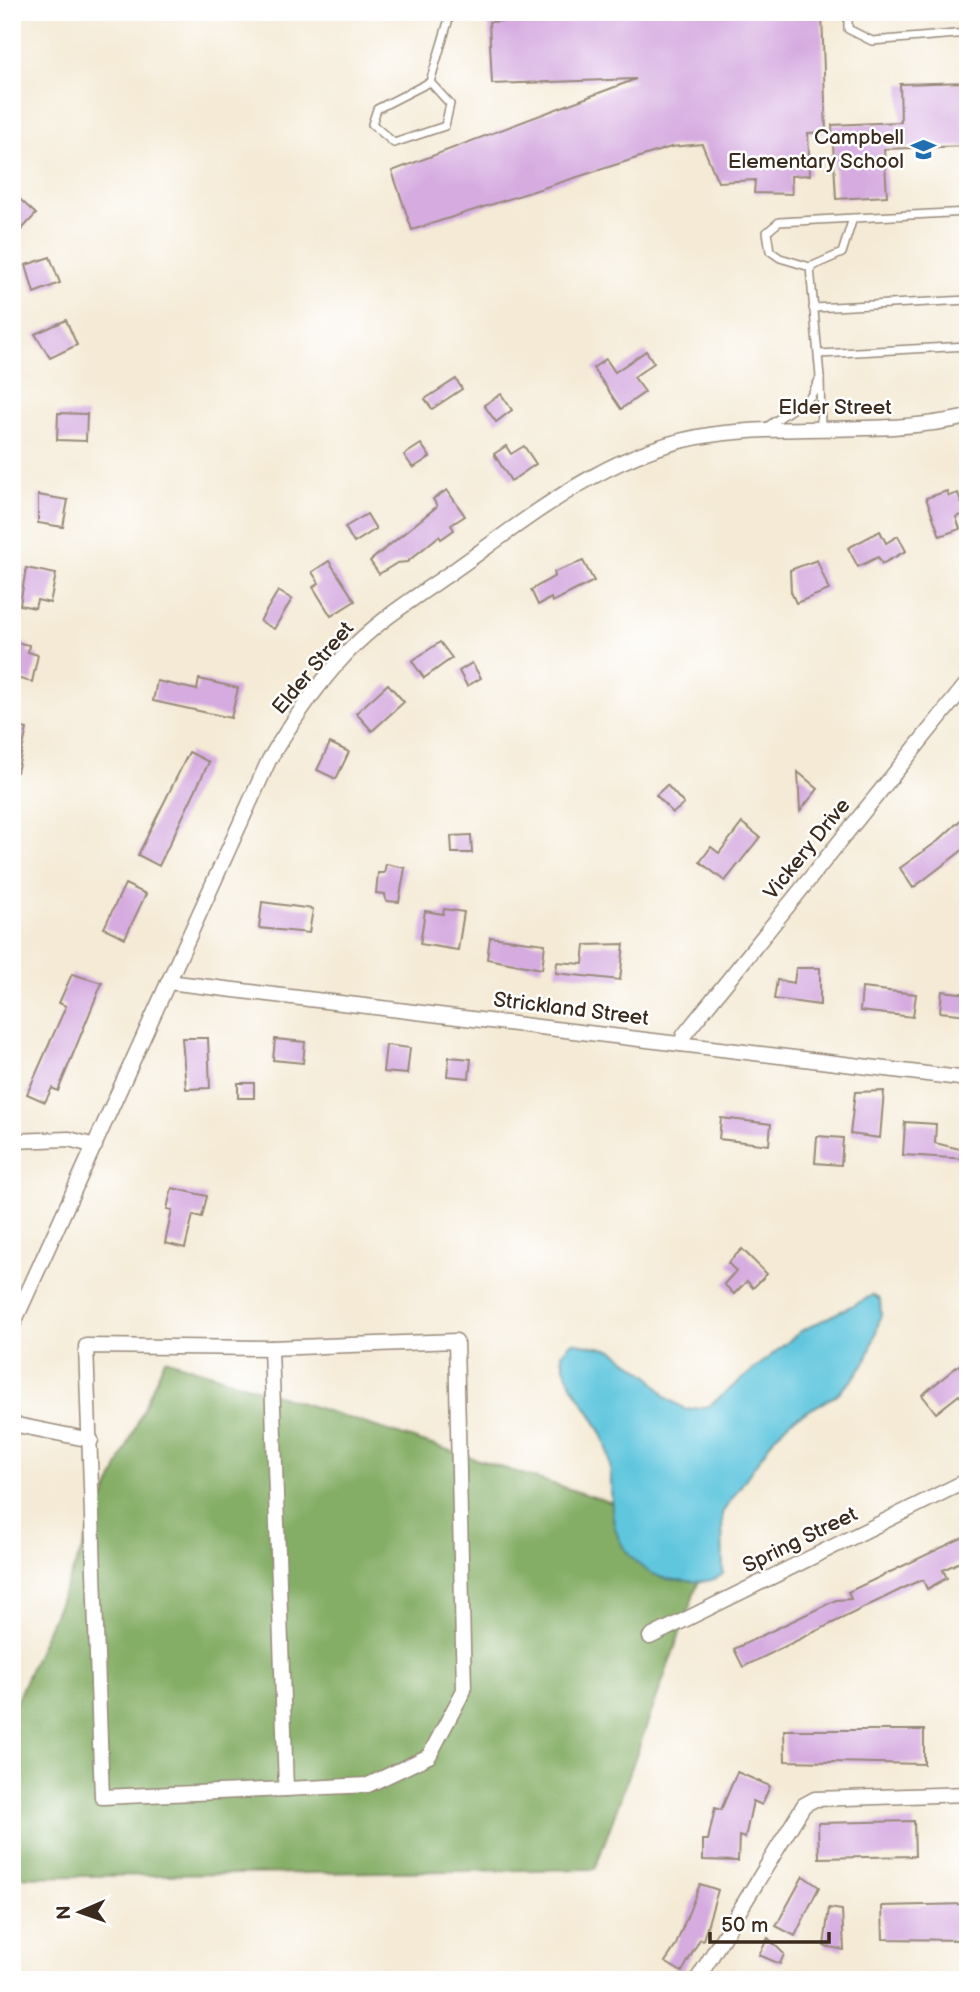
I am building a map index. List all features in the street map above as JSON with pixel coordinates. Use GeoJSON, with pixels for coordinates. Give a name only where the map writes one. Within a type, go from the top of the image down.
{"type":"FeatureCollection","features":[{"type":"Feature","properties":{"kind":"street","name":"Elder Street"},"geometry":{"type":"LineString","coordinates":[[12,1327],[270,760],[306,701],[348,652],[384,620],[564,492],[601,471],[673,443],[708,435],[763,429],[898,428],[968,417]]}},
{"type":"Feature","properties":{"kind":"street","name":"Vickery Drive"},"geometry":{"type":"LineString","coordinates":[[681,1044],[684,1035],[968,682]]}},
{"type":"Feature","properties":{"kind":"street","name":"Strickland Street"},"geometry":{"type":"LineString","coordinates":[[168,982],[968,1079]]}},
{"type":"Feature","properties":{"kind":"street"},"geometry":{"type":"LineString","coordinates":[[12,1141],[69,1139],[94,1146]]}},
{"type":"Feature","properties":{"kind":"street"},"geometry":{"type":"LineString","coordinates":[[456,1340],[464,1690],[429,1756],[369,1785],[102,1797],[86,1346],[271,1348],[456,1340]]}},
{"type":"Feature","properties":{"kind":"street"},"geometry":{"type":"LineString","coordinates":[[271,1348],[286,1789]]}},
{"type":"Feature","properties":{"kind":"street"},"geometry":{"type":"LineString","coordinates":[[12,1424],[91,1440]]}},
{"type":"Feature","properties":{"kind":"street","name":"Spring Street"},"geometry":{"type":"LineString","coordinates":[[650,1637],[968,1480]]}},
{"type":"Feature","properties":{"kind":"street"},"geometry":{"type":"LineString","coordinates":[[696,1980],[804,1805],[815,1799],[968,1794]]}},
{"type":"Feature","properties":{"kind":"lane"},"geometry":{"type":"LineString","coordinates":[[430,82],[450,104],[446,127],[394,143],[372,124],[377,108],[430,82],[451,12]]}},
{"type":"Feature","properties":{"kind":"lane"},"geometry":{"type":"LineString","coordinates":[[848,12],[848,29],[872,41],[968,33]]}},
{"type":"Feature","properties":{"kind":"lane"},"geometry":{"type":"LineString","coordinates":[[853,218],[842,253],[810,267],[780,258],[770,251],[767,232],[779,222],[853,218],[968,212]]}},
{"type":"Feature","properties":{"kind":"lane"},"geometry":{"type":"LineString","coordinates":[[810,267],[819,354],[821,428]]}},
{"type":"Feature","properties":{"kind":"lane"},"geometry":{"type":"LineString","coordinates":[[813,308],[968,300]]}},
{"type":"Feature","properties":{"kind":"lane"},"geometry":{"type":"LineString","coordinates":[[819,354],[968,346]]}},
{"type":"Feature","properties":{"kind":"lane"},"geometry":{"type":"LineString","coordinates":[[763,429],[811,396],[820,377]]}},
{"type":"Feature","properties":{"kind":"green space"},"geometry":{"type":"Polygon","coordinates":[[[165,1359],[715,1536],[595,1869],[12,1877],[12,1711],[165,1359]]]}},
{"type":"Feature","properties":{"kind":"water"},"geometry":{"type":"Polygon","coordinates":[[[873,1295],[880,1300],[881,1314],[866,1361],[852,1380],[835,1396],[793,1419],[776,1435],[722,1513],[723,1574],[706,1581],[670,1579],[653,1574],[634,1560],[616,1533],[604,1439],[567,1376],[562,1353],[572,1342],[613,1350],[650,1377],[666,1397],[686,1410],[709,1406],[801,1331],[873,1295]]]}},
{"type":"Feature","properties":{"kind":"building"},"geometry":{"type":"Polygon","coordinates":[[[656,12],[822,12],[826,132],[808,133],[810,175],[791,176],[792,194],[754,193],[755,180],[718,182],[702,144],[671,147],[412,230],[392,171],[636,79],[492,84],[489,22],[656,12]]]}},
{"type":"Feature","properties":{"kind":"building"},"geometry":{"type":"Polygon","coordinates":[[[968,82],[968,146],[884,149],[887,196],[836,199],[832,125],[901,122],[900,84],[968,82]]]}},
{"type":"Feature","properties":{"kind":"building"},"geometry":{"type":"Polygon","coordinates":[[[12,192],[36,214],[12,240],[12,192]]]}},
{"type":"Feature","properties":{"kind":"building"},"geometry":{"type":"Polygon","coordinates":[[[50,257],[60,283],[34,293],[26,265],[50,257]]]}},
{"type":"Feature","properties":{"kind":"building"},"geometry":{"type":"Polygon","coordinates":[[[66,320],[77,345],[50,358],[35,334],[66,320]]]}},
{"type":"Feature","properties":{"kind":"building"},"geometry":{"type":"Polygon","coordinates":[[[646,351],[654,363],[634,377],[645,392],[621,409],[593,368],[606,359],[615,372],[646,351]]]}},
{"type":"Feature","properties":{"kind":"building"},"geometry":{"type":"Polygon","coordinates":[[[456,379],[462,389],[432,409],[425,399],[456,379]]]}},
{"type":"Feature","properties":{"kind":"building"},"geometry":{"type":"Polygon","coordinates":[[[501,394],[512,410],[496,422],[484,405],[501,394]]]}},
{"type":"Feature","properties":{"kind":"building"},"geometry":{"type":"Polygon","coordinates":[[[58,413],[87,414],[86,441],[57,440],[58,413]]]}},
{"type":"Feature","properties":{"kind":"building"},"geometry":{"type":"Polygon","coordinates":[[[421,444],[430,457],[413,468],[404,455],[421,444]]]}},
{"type":"Feature","properties":{"kind":"building"},"geometry":{"type":"Polygon","coordinates":[[[506,446],[511,454],[524,446],[536,464],[511,481],[494,454],[506,446]]]}},
{"type":"Feature","properties":{"kind":"building"},"geometry":{"type":"Polygon","coordinates":[[[447,490],[465,516],[451,525],[454,530],[441,539],[439,536],[407,562],[397,563],[379,574],[370,561],[435,508],[437,506],[433,499],[447,490]]]}},
{"type":"Feature","properties":{"kind":"building"},"geometry":{"type":"Polygon","coordinates":[[[947,491],[949,496],[958,493],[965,514],[956,517],[960,529],[940,536],[926,498],[947,491]]]}},
{"type":"Feature","properties":{"kind":"building"},"geometry":{"type":"Polygon","coordinates":[[[38,495],[68,500],[63,527],[38,523],[38,495]]]}},
{"type":"Feature","properties":{"kind":"building"},"geometry":{"type":"Polygon","coordinates":[[[367,514],[376,529],[354,543],[345,527],[367,514]]]}},
{"type":"Feature","properties":{"kind":"building"},"geometry":{"type":"Polygon","coordinates":[[[880,531],[886,543],[898,536],[906,551],[882,564],[878,557],[858,567],[848,548],[880,531]]]}},
{"type":"Feature","properties":{"kind":"building"},"geometry":{"type":"Polygon","coordinates":[[[817,560],[829,590],[796,603],[791,592],[790,570],[817,560]]]}},
{"type":"Feature","properties":{"kind":"building"},"geometry":{"type":"Polygon","coordinates":[[[329,561],[355,601],[331,616],[313,587],[319,583],[312,572],[329,561]]]}},
{"type":"Feature","properties":{"kind":"building"},"geometry":{"type":"Polygon","coordinates":[[[583,561],[594,581],[552,602],[551,598],[538,605],[531,590],[555,576],[554,572],[583,561]]]}},
{"type":"Feature","properties":{"kind":"building"},"geometry":{"type":"Polygon","coordinates":[[[26,568],[56,574],[50,603],[37,600],[35,608],[20,605],[26,568]]]}},
{"type":"Feature","properties":{"kind":"building"},"geometry":{"type":"Polygon","coordinates":[[[278,591],[292,599],[274,629],[260,621],[278,591]]]}},
{"type":"Feature","properties":{"kind":"building"},"geometry":{"type":"Polygon","coordinates":[[[15,642],[29,645],[28,652],[38,655],[32,682],[12,677],[15,642]]]}},
{"type":"Feature","properties":{"kind":"building"},"geometry":{"type":"Polygon","coordinates":[[[440,642],[452,658],[424,678],[412,661],[440,642]]]}},
{"type":"Feature","properties":{"kind":"building"},"geometry":{"type":"Polygon","coordinates":[[[472,663],[481,678],[467,686],[459,671],[472,663]]]}},
{"type":"Feature","properties":{"kind":"building"},"geometry":{"type":"Polygon","coordinates":[[[199,679],[238,688],[231,718],[153,701],[157,681],[197,690],[199,679]]]}},
{"type":"Feature","properties":{"kind":"building"},"geometry":{"type":"Polygon","coordinates":[[[388,684],[404,702],[372,731],[356,713],[388,684]]]}},
{"type":"Feature","properties":{"kind":"building"},"geometry":{"type":"Polygon","coordinates":[[[12,725],[27,729],[17,772],[12,771],[12,725]]]}},
{"type":"Feature","properties":{"kind":"building"},"geometry":{"type":"Polygon","coordinates":[[[330,743],[349,752],[336,779],[317,770],[330,743]]]}},
{"type":"Feature","properties":{"kind":"building"},"geometry":{"type":"Polygon","coordinates":[[[189,752],[209,762],[159,866],[138,855],[189,752]]]}},
{"type":"Feature","properties":{"kind":"building"},"geometry":{"type":"Polygon","coordinates":[[[798,772],[818,789],[800,811],[798,772]]]}},
{"type":"Feature","properties":{"kind":"building"},"geometry":{"type":"Polygon","coordinates":[[[667,785],[684,804],[673,813],[656,795],[667,785]]]}},
{"type":"Feature","properties":{"kind":"building"},"geometry":{"type":"Polygon","coordinates":[[[968,813],[968,846],[913,888],[900,868],[938,841],[968,813]]]}},
{"type":"Feature","properties":{"kind":"building"},"geometry":{"type":"Polygon","coordinates":[[[742,823],[760,837],[725,881],[700,862],[711,847],[719,853],[742,823]]]}},
{"type":"Feature","properties":{"kind":"building"},"geometry":{"type":"Polygon","coordinates":[[[471,835],[472,853],[452,853],[451,836],[471,835]]]}},
{"type":"Feature","properties":{"kind":"building"},"geometry":{"type":"Polygon","coordinates":[[[386,864],[405,868],[399,902],[386,901],[385,894],[376,893],[378,873],[384,873],[386,864]]]}},
{"type":"Feature","properties":{"kind":"building"},"geometry":{"type":"Polygon","coordinates":[[[125,884],[146,894],[125,938],[104,928],[125,884]]]}},
{"type":"Feature","properties":{"kind":"building"},"geometry":{"type":"Polygon","coordinates":[[[262,902],[313,909],[309,933],[259,928],[262,902]]]}},
{"type":"Feature","properties":{"kind":"building"},"geometry":{"type":"Polygon","coordinates":[[[444,909],[464,912],[458,950],[420,944],[425,911],[443,914],[444,909]]]}},
{"type":"Feature","properties":{"kind":"building"},"geometry":{"type":"Polygon","coordinates":[[[490,937],[545,944],[542,969],[487,959],[490,937]]]}},
{"type":"Feature","properties":{"kind":"building"},"geometry":{"type":"Polygon","coordinates":[[[624,944],[620,980],[556,973],[557,962],[583,964],[585,945],[624,944]]]}},
{"type":"Feature","properties":{"kind":"building"},"geometry":{"type":"Polygon","coordinates":[[[796,968],[820,968],[820,1005],[774,999],[777,980],[794,983],[796,968]]]}},
{"type":"Feature","properties":{"kind":"building"},"geometry":{"type":"Polygon","coordinates":[[[72,974],[102,983],[58,1091],[52,1088],[45,1102],[27,1094],[66,1006],[59,1003],[72,974]]]}},
{"type":"Feature","properties":{"kind":"building"},"geometry":{"type":"Polygon","coordinates":[[[862,988],[916,994],[913,1017],[860,1011],[862,988]]]}},
{"type":"Feature","properties":{"kind":"building"},"geometry":{"type":"Polygon","coordinates":[[[942,991],[968,994],[968,1015],[940,1012],[942,991]]]}},
{"type":"Feature","properties":{"kind":"building"},"geometry":{"type":"Polygon","coordinates":[[[182,1038],[208,1038],[210,1088],[186,1089],[182,1038]]]}},
{"type":"Feature","properties":{"kind":"building"},"geometry":{"type":"Polygon","coordinates":[[[275,1039],[305,1042],[303,1063],[273,1060],[275,1039]]]}},
{"type":"Feature","properties":{"kind":"building"},"geometry":{"type":"Polygon","coordinates":[[[386,1045],[410,1048],[407,1074],[383,1072],[386,1045]]]}},
{"type":"Feature","properties":{"kind":"building"},"geometry":{"type":"Polygon","coordinates":[[[449,1057],[471,1059],[469,1078],[447,1076],[449,1057]]]}},
{"type":"Feature","properties":{"kind":"building"},"geometry":{"type":"Polygon","coordinates":[[[238,1083],[254,1083],[254,1098],[238,1098],[238,1083]]]}},
{"type":"Feature","properties":{"kind":"building"},"geometry":{"type":"Polygon","coordinates":[[[884,1091],[880,1138],[850,1134],[855,1092],[884,1091]]]}},
{"type":"Feature","properties":{"kind":"building"},"geometry":{"type":"Polygon","coordinates":[[[721,1118],[771,1124],[769,1145],[719,1139],[721,1118]]]}},
{"type":"Feature","properties":{"kind":"building"},"geometry":{"type":"Polygon","coordinates":[[[905,1122],[936,1124],[935,1143],[968,1151],[968,1159],[903,1155],[905,1122]]]}},
{"type":"Feature","properties":{"kind":"building"},"geometry":{"type":"Polygon","coordinates":[[[817,1136],[843,1138],[841,1165],[815,1163],[817,1136]]]}},
{"type":"Feature","properties":{"kind":"building"},"geometry":{"type":"Polygon","coordinates":[[[172,1188],[207,1196],[202,1217],[193,1215],[185,1248],[165,1243],[172,1210],[167,1209],[172,1188]]]}},
{"type":"Feature","properties":{"kind":"building"},"geometry":{"type":"Polygon","coordinates":[[[742,1249],[767,1274],[753,1288],[747,1281],[734,1294],[724,1284],[736,1271],[728,1263],[742,1249]]]}},
{"type":"Feature","properties":{"kind":"building"},"geometry":{"type":"Polygon","coordinates":[[[959,1365],[968,1375],[968,1406],[959,1395],[936,1413],[922,1395],[959,1365]]]}},
{"type":"Feature","properties":{"kind":"building"},"geometry":{"type":"Polygon","coordinates":[[[968,1535],[968,1558],[943,1570],[947,1578],[927,1589],[923,1580],[914,1583],[743,1667],[734,1649],[836,1600],[851,1599],[848,1592],[968,1535]]]}},
{"type":"Feature","properties":{"kind":"building"},"geometry":{"type":"Polygon","coordinates":[[[784,1730],[924,1730],[924,1764],[785,1761],[784,1730]]]}},
{"type":"Feature","properties":{"kind":"building"},"geometry":{"type":"Polygon","coordinates":[[[737,1772],[770,1786],[762,1805],[753,1801],[745,1838],[739,1836],[738,1861],[703,1860],[703,1840],[708,1840],[715,1808],[721,1810],[737,1772]]]}},
{"type":"Feature","properties":{"kind":"building"},"geometry":{"type":"Polygon","coordinates":[[[914,1821],[915,1856],[819,1858],[818,1823],[914,1821]]]}},
{"type":"Feature","properties":{"kind":"building"},"geometry":{"type":"Polygon","coordinates":[[[803,1876],[819,1887],[795,1936],[776,1926],[803,1876]]]}},
{"type":"Feature","properties":{"kind":"building"},"geometry":{"type":"Polygon","coordinates":[[[700,1884],[718,1890],[703,1940],[700,1939],[682,1972],[665,1962],[675,1947],[700,1884]]]}},
{"type":"Feature","properties":{"kind":"building"},"geometry":{"type":"Polygon","coordinates":[[[968,1904],[968,1940],[883,1939],[882,1906],[968,1904]]]}},
{"type":"Feature","properties":{"kind":"building"},"geometry":{"type":"Polygon","coordinates":[[[829,1908],[842,1910],[844,1950],[824,1946],[829,1908]]]}},
{"type":"Feature","properties":{"kind":"building"},"geometry":{"type":"Polygon","coordinates":[[[768,1938],[784,1954],[780,1964],[759,1955],[768,1938]]]}},
{"type":"Feature","properties":{"kind":"place","name":"Campbell Elementary School"},"geometry":{"type":"Point","coordinates":[924,149]}}]}
